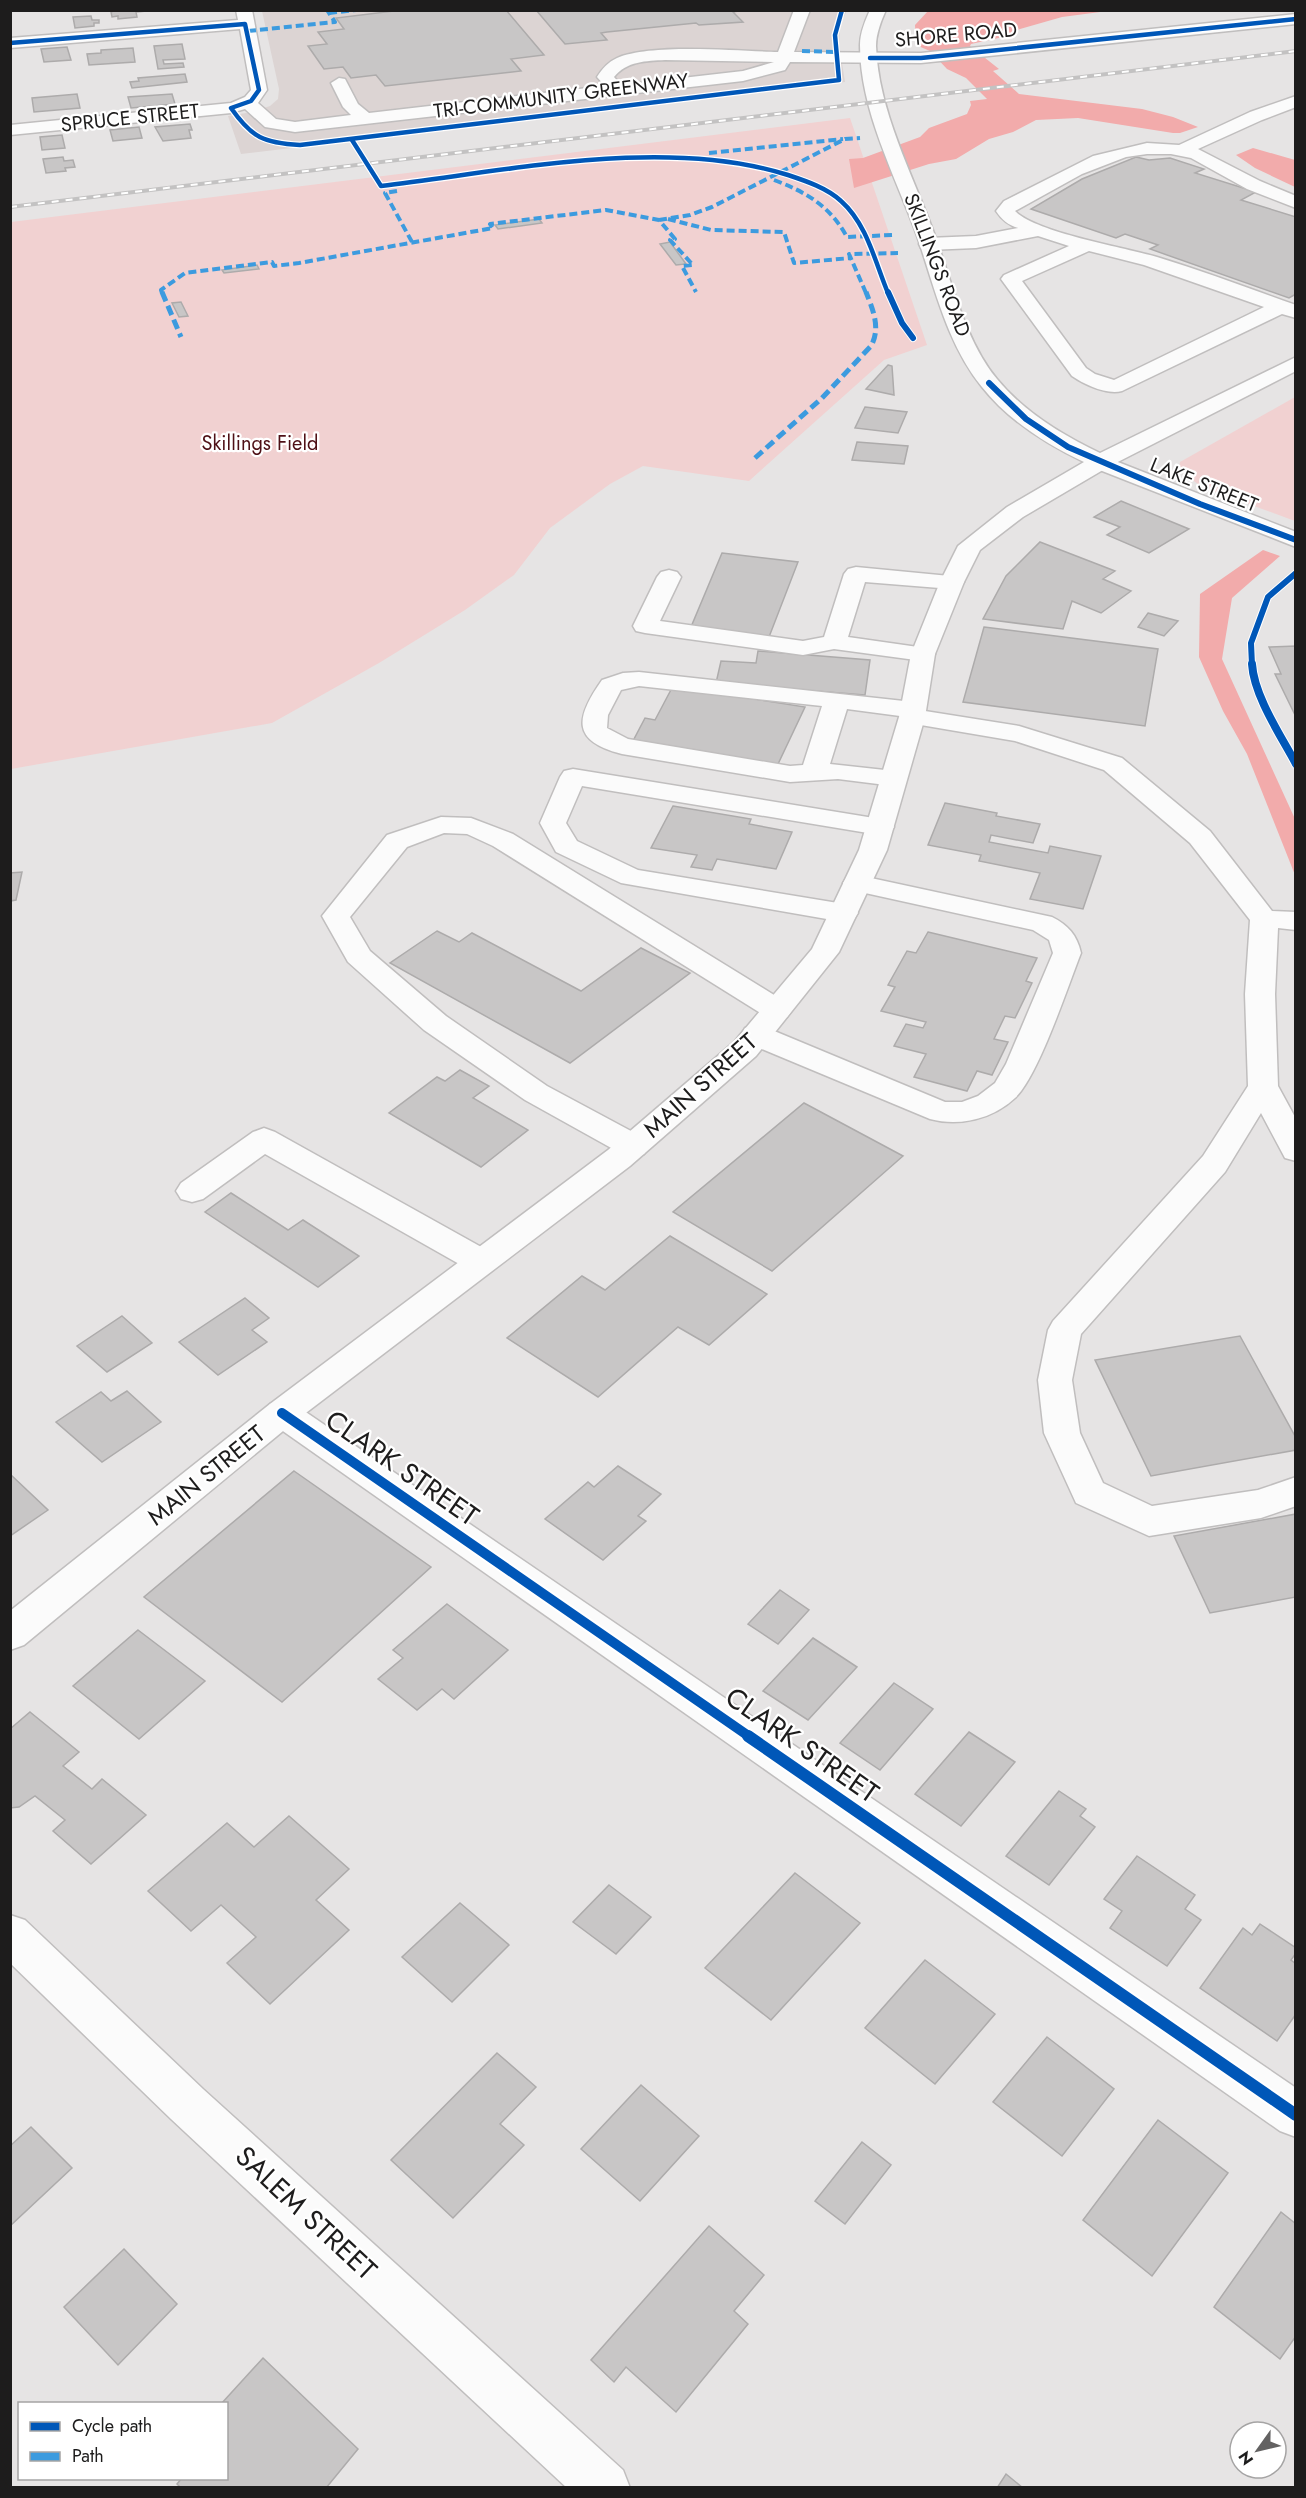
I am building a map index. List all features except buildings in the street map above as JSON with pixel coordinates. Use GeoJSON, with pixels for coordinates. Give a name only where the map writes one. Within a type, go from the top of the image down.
{"type":"FeatureCollection","features":[{"type":"Feature","properties":{"kind":"main road"},"geometry":{"type":"LineString","coordinates":[[10,43],[244,17],[259,90],[248,103],[271,123],[295,127],[743,76],[779,67],[802,10]]}},
{"type":"Feature","properties":{"kind":"main road","name":"SKILLINGS ROAD"},"geometry":{"type":"LineString","coordinates":[[878,10],[868,45],[877,99],[902,175],[965,340],[989,382],[1042,431],[1100,462]]}},
{"type":"Feature","properties":{"kind":"main road","name":"SHORE ROAD"},"geometry":{"type":"LineString","coordinates":[[617,90],[605,77],[611,68],[641,56],[931,57],[1296,19]]}},
{"type":"Feature","properties":{"kind":"main road"},"geometry":{"type":"LineString","coordinates":[[339,83],[351,107],[366,119]]}},
{"type":"Feature","properties":{"kind":"main road"},"geometry":{"type":"LineString","coordinates":[[1183,150],[1296,101]]}},
{"type":"Feature","properties":{"kind":"main road","name":"SPRUCE STREET"},"geometry":{"type":"LineString","coordinates":[[10,130],[222,109],[248,103]]}},
{"type":"Feature","properties":{"kind":"main road"},"geometry":{"type":"LineString","coordinates":[[1288,310],[1151,261],[1038,230],[1015,221],[1006,214],[1007,208],[1065,176],[1117,153],[1156,148],[1183,150],[1206,158],[1248,182],[1296,203]]}},
{"type":"Feature","properties":{"kind":"main road"},"geometry":{"type":"LineString","coordinates":[[928,244],[976,242],[1038,230]]}},
{"type":"Feature","properties":{"kind":"main road"},"geometry":{"type":"LineString","coordinates":[[1086,244],[1011,279],[1079,372],[1102,384],[1115,387],[1288,310]]}},
{"type":"Feature","properties":{"kind":"main road","name":"MAIN STREET"},"geometry":{"type":"LineString","coordinates":[[10,1634],[282,1413],[633,1146],[745,1049],[825,952],[873,850],[913,714],[923,654],[969,546],[1015,512],[1100,462],[1296,363]]}},
{"type":"Feature","properties":{"kind":"main road","name":"LAKE STREET"},"geometry":{"type":"LineString","coordinates":[[1100,462],[1296,540]]}},
{"type":"Feature","properties":{"kind":"main road"},"geometry":{"type":"LineString","coordinates":[[834,642],[856,574],[952,582]]}},
{"type":"Feature","properties":{"kind":"main road"},"geometry":{"type":"LineString","coordinates":[[669,577],[645,626],[802,648],[834,642],[923,654]]}},
{"type":"Feature","properties":{"kind":"main road"},"geometry":{"type":"LineString","coordinates":[[894,778],[838,771],[790,774],[622,746],[604,740],[595,733],[592,723],[611,685],[623,680],[639,679],[837,700],[1019,734],[1113,764],[1200,837],[1264,919],[1260,994],[1263,1086],[1296,1150]]}},
{"type":"Feature","properties":{"kind":"main road"},"geometry":{"type":"LineString","coordinates":[[814,773],[837,700]]}},
{"type":"Feature","properties":{"kind":"main road"},"geometry":{"type":"LineString","coordinates":[[844,913],[631,878],[566,846],[553,823],[573,777],[880,827]]}},
{"type":"Feature","properties":{"kind":"main road"},"geometry":{"type":"LineString","coordinates":[[633,1146],[536,1093],[435,1023],[358,956],[336,916],[397,841],[441,825],[471,826],[503,840],[777,1011]]}},
{"type":"Feature","properties":{"kind":"main road"},"geometry":{"type":"LineString","coordinates":[[756,1035],[941,1112],[965,1113],[989,1102],[1006,1090],[1021,1064],[1067,953],[1064,940],[1059,932],[1042,923],[857,883]]}},
{"type":"Feature","properties":{"kind":"main road"},"geometry":{"type":"LineString","coordinates":[[1264,919],[1296,921]]}},
{"type":"Feature","properties":{"kind":"main road"},"geometry":{"type":"LineString","coordinates":[[1263,1086],[1214,1164],[1065,1330],[1055,1380],[1062,1433],[1089,1493],[1149,1521],[1261,1504],[1296,1491]]}},
{"type":"Feature","properties":{"kind":"main road"},"geometry":{"type":"LineString","coordinates":[[192,1191],[264,1139],[480,1262]]}},
{"type":"Feature","properties":{"kind":"main road","name":"CLARK STREET"},"geometry":{"type":"LineString","coordinates":[[282,1413],[1296,2115]]}},
{"type":"Feature","properties":{"kind":"main road","name":"SALEM STREET"},"geometry":{"type":"LineString","coordinates":[[10,1934],[187,2104],[605,2487]]}},
{"type":"Feature","properties":{"kind":"shaded area"},"geometry":{"type":"Polygon","coordinates":[[[262,11],[847,11],[840,24],[839,44],[845,82],[241,154],[228,116],[270,106],[278,99],[279,89],[262,11]]]}},
{"type":"Feature","properties":{"kind":"shaded area"},"geometry":{"type":"Polygon","coordinates":[[[928,11],[1108,11],[1062,17],[970,46],[999,69],[993,71],[1019,94],[1142,109],[1173,117],[1198,127],[1173,133],[1078,118],[1036,120],[1013,132],[989,139],[956,159],[929,164],[854,188],[849,159],[863,158],[920,137],[929,128],[967,114],[971,105],[970,101],[987,99],[966,78],[947,69],[930,51],[916,45],[915,25],[928,11]]]}},
{"type":"Feature","properties":{"kind":"shaded area"},"geometry":{"type":"Polygon","coordinates":[[[1253,148],[1295,160],[1295,187],[1255,168],[1236,155],[1253,148]]]}},
{"type":"Feature","properties":{"kind":"shaded area"},"geometry":{"type":"Polygon","coordinates":[[[1263,550],[1280,556],[1232,598],[1222,659],[1295,819],[1295,875],[1247,754],[1223,711],[1199,657],[1200,594],[1263,550]]]}},
{"type":"Feature","properties":{"kind":"green space","name":"Skillings Field"},"geometry":{"type":"Polygon","coordinates":[[[850,118],[927,345],[884,360],[749,481],[643,466],[610,484],[550,528],[514,575],[465,610],[379,663],[272,723],[11,769],[11,222],[850,118]]]}},
{"type":"Feature","properties":{"kind":"green space"},"geometry":{"type":"Polygon","coordinates":[[[1295,397],[1295,521],[1202,487],[1179,470],[1180,462],[1295,397]]]}},
{"type":"Feature","properties":{"kind":"railway"},"geometry":{"type":"LineString","coordinates":[[10,207],[1296,51]]}},
{"type":"Feature","properties":{"kind":"marked path"},"geometry":{"type":"LineString","coordinates":[[248,31],[335,22],[327,10]]}},
{"type":"Feature","properties":{"kind":"marked path"},"geometry":{"type":"LineString","coordinates":[[329,13],[356,10]]}},
{"type":"Feature","properties":{"kind":"marked path"},"geometry":{"type":"LineString","coordinates":[[802,51],[836,52]]}},
{"type":"Feature","properties":{"kind":"marked path"},"geometry":{"type":"LineString","coordinates":[[659,220],[690,215],[712,207],[845,139],[860,138]]}},
{"type":"Feature","properties":{"kind":"marked path"},"geometry":{"type":"LineString","coordinates":[[709,153],[843,139]]}},
{"type":"Feature","properties":{"kind":"marked path"},"geometry":{"type":"LineString","coordinates":[[774,180],[798,189],[826,208],[847,237],[892,235]]}},
{"type":"Feature","properties":{"kind":"marked path"},"geometry":{"type":"LineString","coordinates":[[397,191],[385,193],[412,242]]}},
{"type":"Feature","properties":{"kind":"marked path"},"geometry":{"type":"LineString","coordinates":[[181,337],[161,290],[185,273],[272,262],[274,266],[299,263],[493,228],[490,224],[606,210],[659,220],[675,239],[670,240],[693,265],[682,266],[696,292]]}},
{"type":"Feature","properties":{"kind":"marked path"},"geometry":{"type":"LineString","coordinates":[[668,219],[711,230],[784,232],[794,263],[851,258]]}},
{"type":"Feature","properties":{"kind":"marked path"},"geometry":{"type":"LineString","coordinates":[[755,458],[841,378],[871,346],[876,337],[875,319],[849,254],[898,253]]}},
{"type":"Feature","properties":{"kind":"cycle path","name":"TRI-COMMUNITY GREENWAY"},"geometry":{"type":"LineString","coordinates":[[10,43],[245,24],[259,90],[251,101],[231,108],[245,127],[259,138],[276,143],[300,145],[839,80],[835,35],[842,10]]}},
{"type":"Feature","properties":{"kind":"cycle path"},"geometry":{"type":"LineString","coordinates":[[870,58],[921,58],[1296,19]]}},
{"type":"Feature","properties":{"kind":"cycle path"},"geometry":{"type":"LineString","coordinates":[[352,140],[381,186],[567,163],[668,157],[734,162],[799,179],[833,195],[843,202],[854,215],[871,249],[893,306],[913,338]]}},
{"type":"Feature","properties":{"kind":"cycle path"},"geometry":{"type":"LineString","coordinates":[[989,383],[1026,419],[1068,447],[1200,504],[1296,540]]}},
{"type":"Feature","properties":{"kind":"cycle path"},"geometry":{"type":"LineString","coordinates":[[1296,573],[1268,597],[1251,643],[1253,674],[1274,724],[1296,764]]}},
{"type":"Feature","properties":{"kind":"cycle path"},"geometry":{"type":"LineString","coordinates":[[282,1413],[1296,2115]]}}]}
